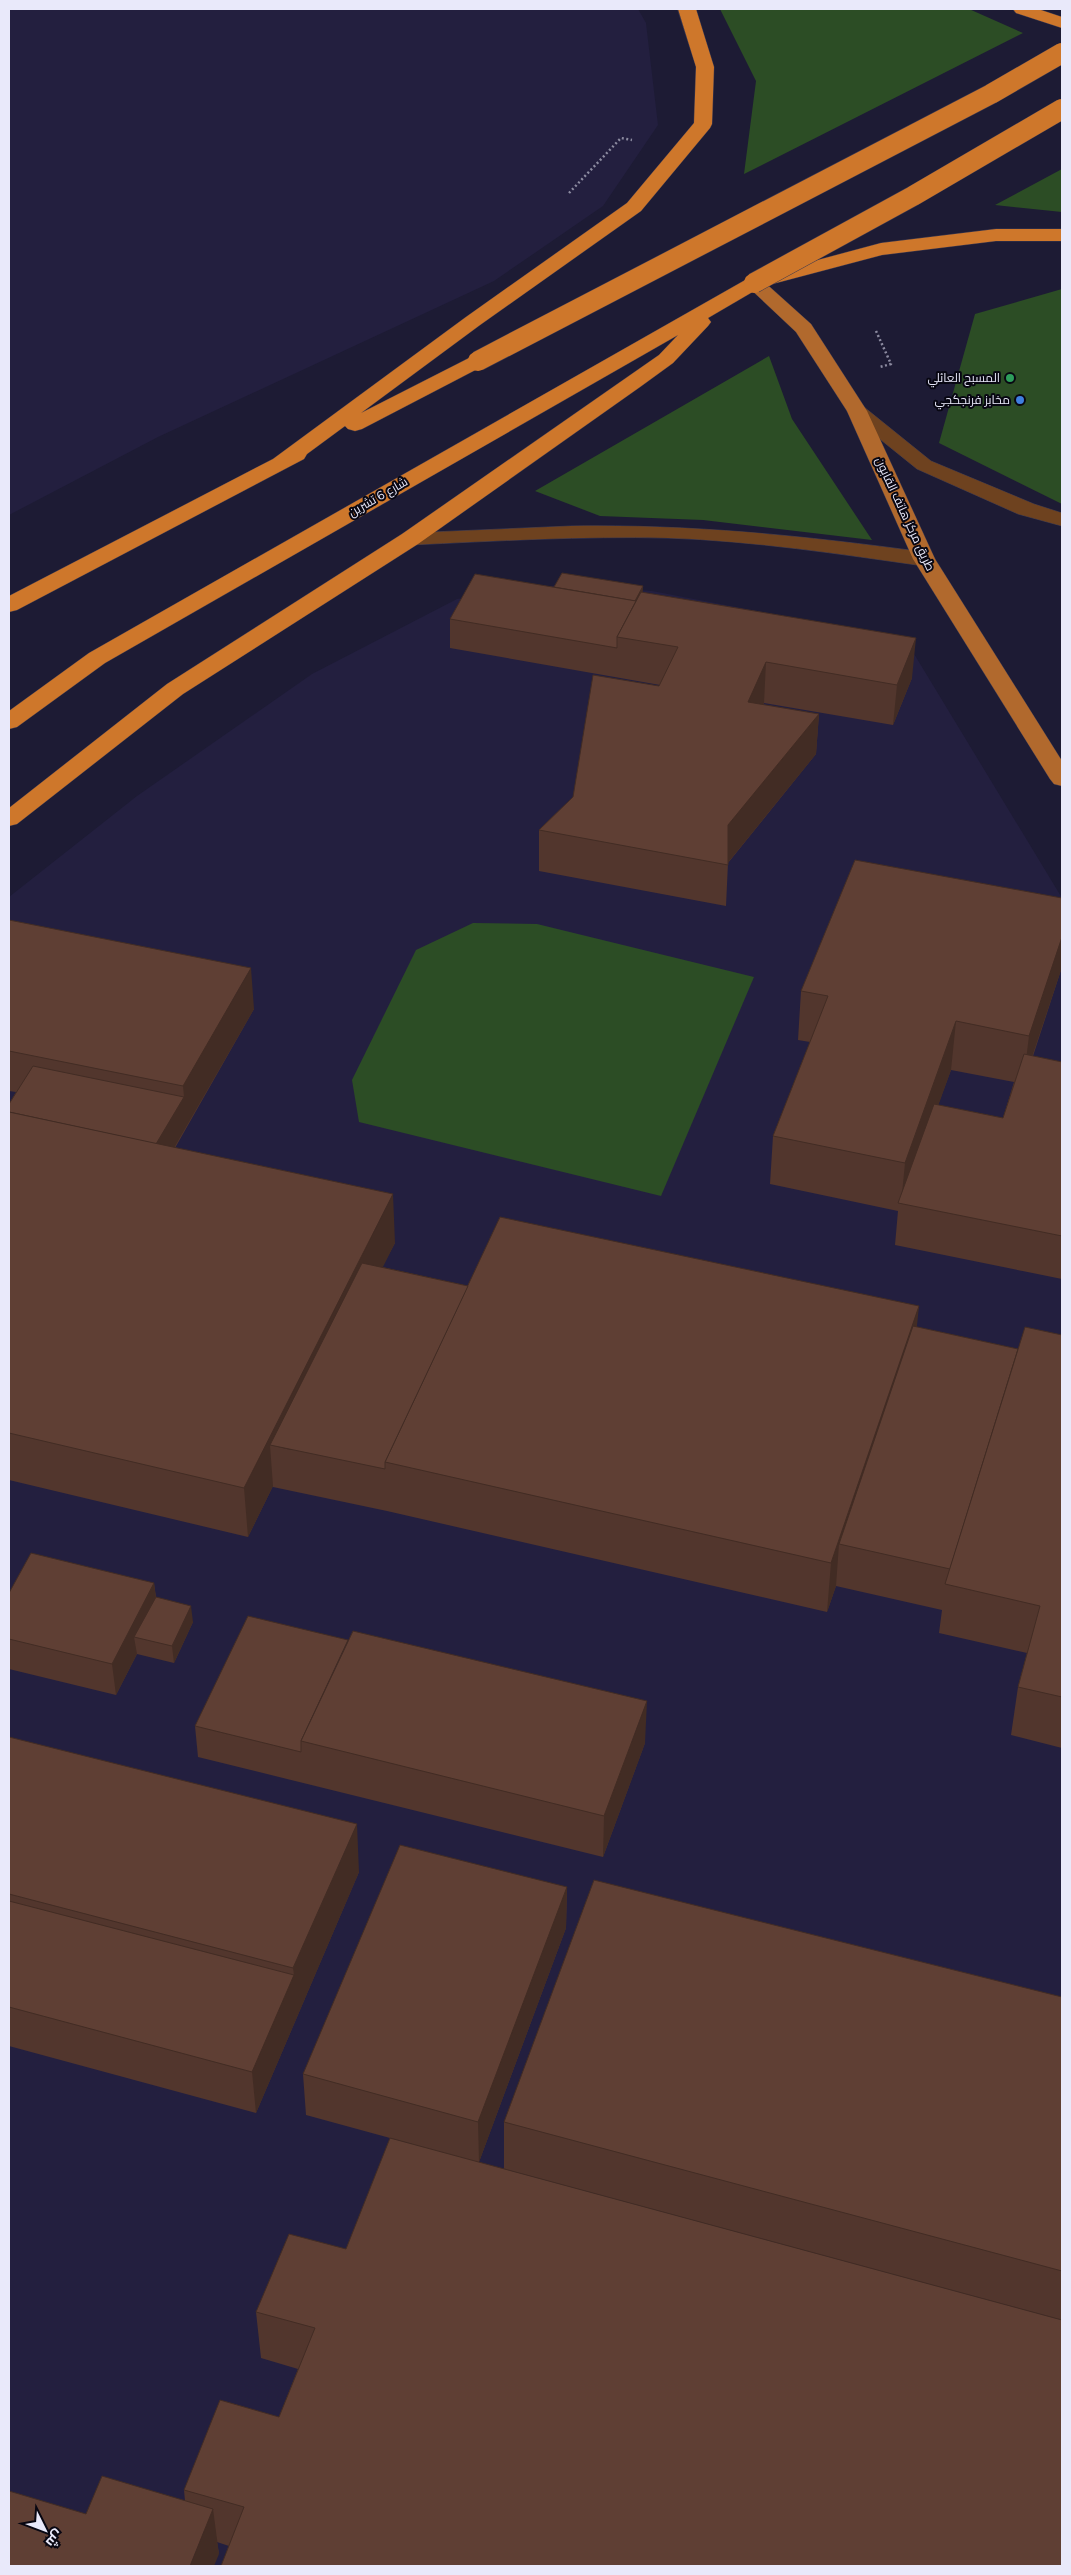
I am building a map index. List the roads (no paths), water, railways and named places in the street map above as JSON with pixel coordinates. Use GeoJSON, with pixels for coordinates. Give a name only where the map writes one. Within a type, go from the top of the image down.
{"type":"FeatureCollection","features":[{"type":"Feature","properties":{"kind":"highway"},"geometry":{"type":"LineString","coordinates":[[280,464],[474,321],[634,207],[703,124],[705,67],[686,9]]}},
{"type":"Feature","properties":{"kind":"highway"},"geometry":{"type":"LineString","coordinates":[[1022,9],[1062,23]]}},
{"type":"Feature","properties":{"kind":"highway"},"geometry":{"type":"LineString","coordinates":[[9,605],[991,94],[1062,53]]}},
{"type":"Feature","properties":{"kind":"highway"},"geometry":{"type":"LineString","coordinates":[[754,283],[913,196],[1062,110]]}},
{"type":"Feature","properties":{"kind":"highway"},"geometry":{"type":"LineString","coordinates":[[754,283],[881,249],[996,235],[1062,235]]}},
{"type":"Feature","properties":{"kind":"highway","name":"شارع 6 تشرين"},"geometry":{"type":"LineString","coordinates":[[9,722],[97,658],[754,283]]}},
{"type":"Feature","properties":{"kind":"highway"},"geometry":{"type":"LineString","coordinates":[[9,819],[175,689],[410,539],[666,359],[692,333],[712,306]]}},
{"type":"Feature","properties":{"kind":"main road","name":"طريق مركز هاتف القابون"},"geometry":{"type":"LineString","coordinates":[[754,283],[804,328],[857,411],[924,558],[1062,779]]}},
{"type":"Feature","properties":{"kind":"street"},"geometry":{"type":"LineString","coordinates":[[857,411],[924,465],[1026,509],[1062,520]]}},
{"type":"Feature","properties":{"kind":"street"},"geometry":{"type":"LineString","coordinates":[[410,539],[480,535],[668,532],[796,541],[924,558]]}},
{"type":"Feature","properties":{"kind":"place","name":"المسبح العائلي"},"geometry":{"type":"Point","coordinates":[1010,378]}},
{"type":"Feature","properties":{"kind":"place","name":"مخابز فرنجكجي"},"geometry":{"type":"Point","coordinates":[1020,400]}}]}
